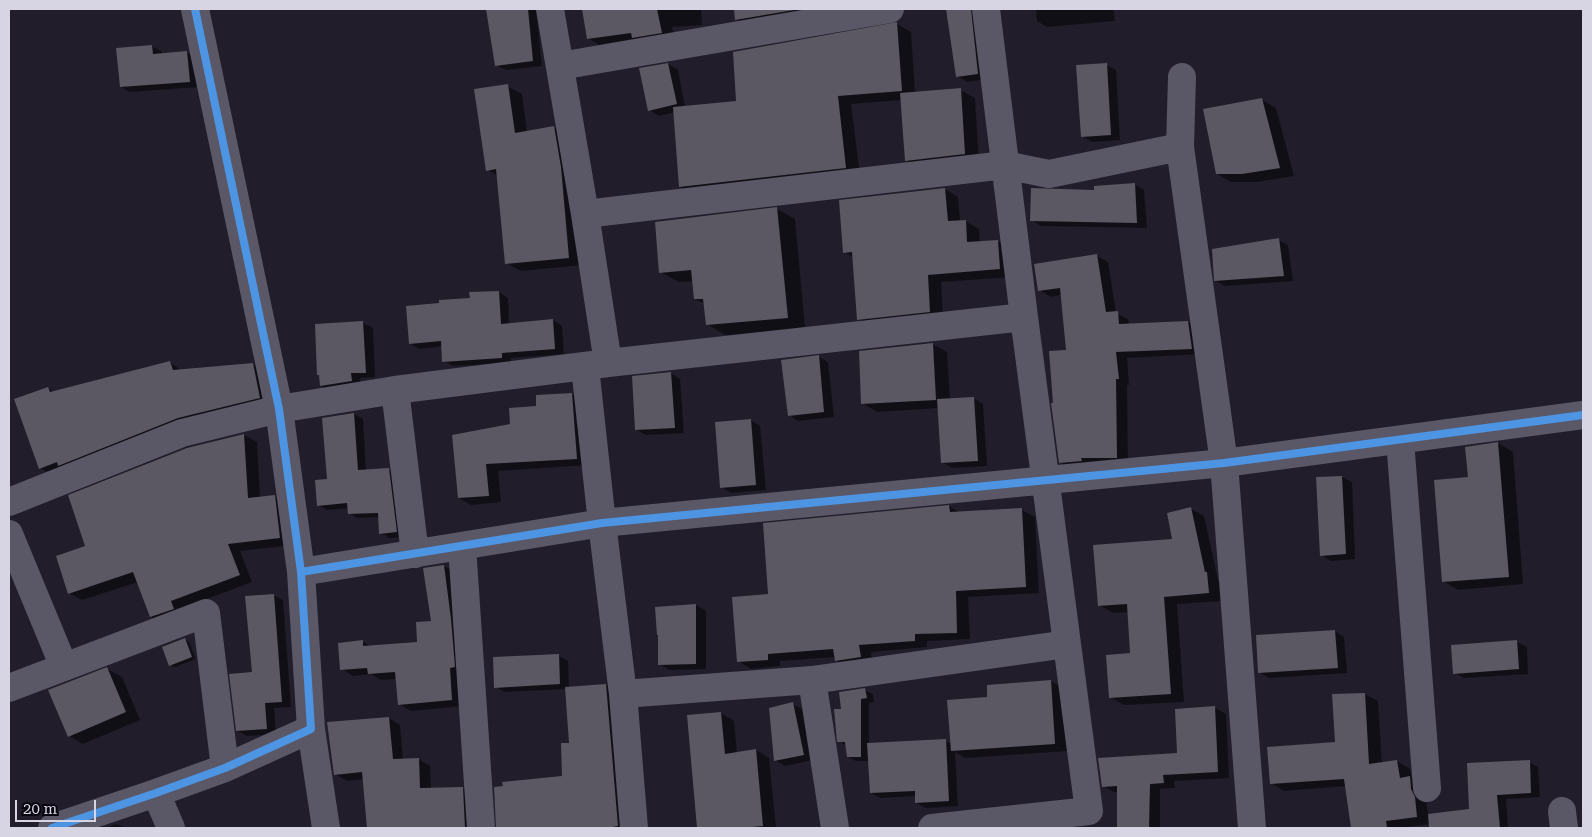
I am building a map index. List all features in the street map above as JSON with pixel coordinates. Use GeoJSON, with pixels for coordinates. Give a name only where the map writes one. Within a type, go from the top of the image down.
{"type":"FeatureCollection","features":[{"type":"Feature","properties":{"kind":"street"},"geometry":{"type":"LineString","coordinates":[[195,9],[279,409],[301,572],[311,729],[326,828]]}},
{"type":"Feature","properties":{"kind":"street"},"geometry":{"type":"LineString","coordinates":[[550,9],[585,214],[596,365],[602,523],[623,694],[634,828]]}},
{"type":"Feature","properties":{"kind":"street"},"geometry":{"type":"LineString","coordinates":[[560,66],[890,9]]}},
{"type":"Feature","properties":{"kind":"street"},"geometry":{"type":"LineString","coordinates":[[932,828],[1090,820],[986,9]]}},
{"type":"Feature","properties":{"kind":"street"},"geometry":{"type":"LineString","coordinates":[[1182,78],[1180,147],[1224,464],[1252,828]]}},
{"type":"Feature","properties":{"kind":"street"},"geometry":{"type":"LineString","coordinates":[[585,214],[1005,165],[1049,174],[1180,147]]}},
{"type":"Feature","properties":{"kind":"street"},"geometry":{"type":"LineString","coordinates":[[9,502],[182,433],[279,409],[395,390],[596,365],[1024,317]]}},
{"type":"Feature","properties":{"kind":"street"},"geometry":{"type":"LineString","coordinates":[[395,390],[415,554]]}},
{"type":"Feature","properties":{"kind":"street"},"geometry":{"type":"LineString","coordinates":[[301,572],[602,523],[1224,464],[1583,415]]}},
{"type":"Feature","properties":{"kind":"street"},"geometry":{"type":"LineString","coordinates":[[1400,440],[1427,788]]}},
{"type":"Feature","properties":{"kind":"street"},"geometry":{"type":"LineString","coordinates":[[9,534],[64,667]]}},
{"type":"Feature","properties":{"kind":"street"},"geometry":{"type":"LineString","coordinates":[[462,546],[481,828]]}},
{"type":"Feature","properties":{"kind":"street"},"geometry":{"type":"LineString","coordinates":[[9,688],[206,613],[225,768]]}},
{"type":"Feature","properties":{"kind":"street"},"geometry":{"type":"LineString","coordinates":[[623,694],[812,680],[1067,644]]}},
{"type":"Feature","properties":{"kind":"street"},"geometry":{"type":"LineString","coordinates":[[812,680],[834,828]]}},
{"type":"Feature","properties":{"kind":"street"},"geometry":{"type":"LineString","coordinates":[[52,828],[225,768],[311,729]]}},
{"type":"Feature","properties":{"kind":"street"},"geometry":{"type":"LineString","coordinates":[[156,793],[171,828]]}},
{"type":"Feature","properties":{"kind":"building"},"geometry":{"type":"Polygon","coordinates":[[[486,9],[528,9],[533,61],[495,66],[486,9]]]}},
{"type":"Feature","properties":{"kind":"building"},"geometry":{"type":"Polygon","coordinates":[[[582,9],[657,9],[662,33],[632,38],[631,33],[587,39],[582,9]]]}},
{"type":"Feature","properties":{"kind":"building"},"geometry":{"type":"Polygon","coordinates":[[[734,9],[800,9],[735,20],[734,9]]]}},
{"type":"Feature","properties":{"kind":"building"},"geometry":{"type":"Polygon","coordinates":[[[946,9],[971,9],[978,74],[956,77],[946,9]]]}},
{"type":"Feature","properties":{"kind":"building"},"geometry":{"type":"Polygon","coordinates":[[[897,22],[902,91],[838,96],[846,168],[679,187],[673,107],[736,101],[733,52],[897,22]]]}},
{"type":"Feature","properties":{"kind":"building"},"geometry":{"type":"Polygon","coordinates":[[[152,45],[153,54],[187,51],[190,82],[120,87],[116,48],[152,45]]]}},
{"type":"Feature","properties":{"kind":"building"},"geometry":{"type":"Polygon","coordinates":[[[668,63],[677,104],[648,111],[639,68],[668,63]]]}},
{"type":"Feature","properties":{"kind":"building"},"geometry":{"type":"Polygon","coordinates":[[[1107,63],[1111,135],[1081,137],[1076,65],[1107,63]]]}},
{"type":"Feature","properties":{"kind":"building"},"geometry":{"type":"Polygon","coordinates":[[[508,84],[515,133],[554,126],[561,167],[569,258],[505,264],[496,169],[486,171],[474,89],[508,84]]]}},
{"type":"Feature","properties":{"kind":"building"},"geometry":{"type":"Polygon","coordinates":[[[961,88],[965,154],[905,161],[900,93],[961,88]]]}},
{"type":"Feature","properties":{"kind":"building"},"geometry":{"type":"Polygon","coordinates":[[[1262,98],[1280,168],[1242,174],[1216,174],[1203,109],[1262,98]]]}},
{"type":"Feature","properties":{"kind":"building"},"geometry":{"type":"Polygon","coordinates":[[[1135,183],[1137,223],[1030,221],[1031,188],[1094,190],[1094,186],[1135,183]]]}},
{"type":"Feature","properties":{"kind":"building"},"geometry":{"type":"Polygon","coordinates":[[[945,188],[948,221],[966,220],[967,242],[998,240],[1000,269],[928,275],[930,312],[857,320],[852,252],[843,253],[839,200],[945,188]]]}},
{"type":"Feature","properties":{"kind":"building"},"geometry":{"type":"Polygon","coordinates":[[[777,207],[788,318],[706,325],[703,299],[694,299],[691,270],[659,273],[655,222],[777,207]]]}},
{"type":"Feature","properties":{"kind":"building"},"geometry":{"type":"Polygon","coordinates":[[[1279,238],[1284,276],[1214,281],[1212,249],[1279,238]]]}},
{"type":"Feature","properties":{"kind":"building"},"geometry":{"type":"Polygon","coordinates":[[[1097,254],[1106,312],[1118,311],[1119,324],[1188,321],[1192,349],[1116,352],[1119,379],[1116,379],[1117,458],[1081,458],[1082,461],[1059,463],[1051,403],[1053,403],[1049,351],[1066,350],[1060,288],[1038,291],[1034,264],[1097,254]]]}},
{"type":"Feature","properties":{"kind":"building"},"geometry":{"type":"Polygon","coordinates":[[[499,291],[501,324],[553,319],[555,349],[502,353],[502,358],[442,362],[441,341],[409,344],[406,306],[439,303],[439,300],[470,298],[469,292],[499,291]]]}},
{"type":"Feature","properties":{"kind":"building"},"geometry":{"type":"Polygon","coordinates":[[[363,321],[366,373],[351,373],[352,381],[320,386],[319,375],[317,375],[315,324],[363,321]]]}},
{"type":"Feature","properties":{"kind":"building"},"geometry":{"type":"Polygon","coordinates":[[[933,343],[936,400],[861,404],[859,351],[933,343]]]}},
{"type":"Feature","properties":{"kind":"building"},"geometry":{"type":"Polygon","coordinates":[[[819,355],[824,412],[788,416],[781,360],[819,355]]]}},
{"type":"Feature","properties":{"kind":"building"},"geometry":{"type":"Polygon","coordinates":[[[170,361],[173,370],[253,363],[260,398],[178,418],[58,466],[57,462],[39,469],[14,399],[48,387],[50,392],[170,361]]]}},
{"type":"Feature","properties":{"kind":"building"},"geometry":{"type":"Polygon","coordinates":[[[671,372],[675,428],[635,430],[632,376],[671,372]]]}},
{"type":"Feature","properties":{"kind":"building"},"geometry":{"type":"Polygon","coordinates":[[[572,393],[577,459],[486,464],[489,496],[458,498],[452,435],[510,424],[509,408],[536,406],[536,395],[572,393]]]}},
{"type":"Feature","properties":{"kind":"building"},"geometry":{"type":"Polygon","coordinates":[[[974,397],[978,461],[941,463],[937,399],[974,397]]]}},
{"type":"Feature","properties":{"kind":"building"},"geometry":{"type":"Polygon","coordinates":[[[354,413],[358,470],[389,468],[397,532],[379,534],[378,513],[348,514],[347,503],[317,506],[315,480],[327,479],[322,418],[354,413]]]}},
{"type":"Feature","properties":{"kind":"building"},"geometry":{"type":"Polygon","coordinates":[[[751,419],[756,485],[720,488],[715,422],[751,419]]]}},
{"type":"Feature","properties":{"kind":"building"},"geometry":{"type":"Polygon","coordinates":[[[244,434],[248,498],[275,495],[280,538],[228,544],[240,575],[171,601],[174,609],[150,617],[133,572],[68,594],[56,556],[85,546],[68,495],[187,448],[244,434]]]}},
{"type":"Feature","properties":{"kind":"building"},"geometry":{"type":"Polygon","coordinates":[[[1498,442],[1509,577],[1442,582],[1434,480],[1468,477],[1465,447],[1498,442]]]}},
{"type":"Feature","properties":{"kind":"building"},"geometry":{"type":"Polygon","coordinates":[[[1342,476],[1346,554],[1320,556],[1316,477],[1342,476]]]}},
{"type":"Feature","properties":{"kind":"building"},"geometry":{"type":"Polygon","coordinates":[[[949,505],[950,512],[1022,508],[1026,587],[956,591],[957,633],[915,634],[915,641],[859,645],[861,657],[835,661],[833,649],[768,654],[768,660],[737,662],[732,597],[768,594],[763,523],[949,505]]]}},
{"type":"Feature","properties":{"kind":"building"},"geometry":{"type":"Polygon","coordinates":[[[1191,507],[1205,572],[1207,572],[1209,593],[1164,597],[1171,694],[1109,698],[1106,655],[1130,653],[1127,604],[1098,606],[1093,545],[1172,539],[1167,513],[1191,507]]]}},
{"type":"Feature","properties":{"kind":"building"},"geometry":{"type":"Polygon","coordinates":[[[444,565],[455,667],[450,668],[452,700],[398,705],[395,672],[368,674],[367,668],[340,670],[338,643],[363,640],[363,646],[417,642],[416,622],[431,621],[423,568],[444,565]]]}},
{"type":"Feature","properties":{"kind":"building"},"geometry":{"type":"Polygon","coordinates":[[[274,594],[282,702],[265,703],[267,729],[236,731],[229,674],[252,672],[245,596],[274,594]]]}},
{"type":"Feature","properties":{"kind":"building"},"geometry":{"type":"Polygon","coordinates":[[[696,604],[696,664],[658,665],[658,635],[655,607],[696,604]]]}},
{"type":"Feature","properties":{"kind":"building"},"geometry":{"type":"Polygon","coordinates":[[[1335,630],[1338,668],[1258,673],[1256,635],[1335,630]]]}},
{"type":"Feature","properties":{"kind":"building"},"geometry":{"type":"Polygon","coordinates":[[[185,638],[192,657],[169,666],[162,647],[185,638]]]}},
{"type":"Feature","properties":{"kind":"building"},"geometry":{"type":"Polygon","coordinates":[[[1517,640],[1519,669],[1453,674],[1451,645],[1517,640]]]}},
{"type":"Feature","properties":{"kind":"building"},"geometry":{"type":"Polygon","coordinates":[[[559,654],[560,684],[494,688],[493,657],[559,654]]]}},
{"type":"Feature","properties":{"kind":"building"},"geometry":{"type":"Polygon","coordinates":[[[107,667],[126,712],[68,737],[48,690],[107,667]]]}},
{"type":"Feature","properties":{"kind":"building"},"geometry":{"type":"Polygon","coordinates":[[[1051,680],[1055,744],[951,751],[947,700],[987,697],[987,685],[1051,680]]]}},
{"type":"Feature","properties":{"kind":"building"},"geometry":{"type":"Polygon","coordinates":[[[606,684],[618,826],[607,828],[496,828],[494,787],[503,786],[502,782],[562,776],[561,743],[569,743],[565,687],[606,684]]]}},
{"type":"Feature","properties":{"kind":"building"},"geometry":{"type":"Polygon","coordinates":[[[865,688],[867,698],[861,699],[861,757],[847,757],[845,742],[837,742],[834,709],[841,709],[839,692],[865,688]]]}},
{"type":"Feature","properties":{"kind":"building"},"geometry":{"type":"Polygon","coordinates":[[[1365,693],[1369,764],[1397,760],[1400,778],[1410,776],[1411,789],[1415,797],[1417,817],[1386,821],[1387,828],[1351,828],[1344,779],[1270,784],[1267,747],[1335,742],[1332,694],[1365,693]]]}},
{"type":"Feature","properties":{"kind":"building"},"geometry":{"type":"Polygon","coordinates":[[[793,702],[804,755],[774,761],[769,708],[793,702]]]}},
{"type":"Feature","properties":{"kind":"building"},"geometry":{"type":"Polygon","coordinates":[[[1215,706],[1218,772],[1163,775],[1164,783],[1150,784],[1149,828],[1117,828],[1117,786],[1102,787],[1098,758],[1177,753],[1175,709],[1215,706]]]}},
{"type":"Feature","properties":{"kind":"building"},"geometry":{"type":"Polygon","coordinates":[[[721,712],[725,754],[756,749],[763,826],[697,828],[687,715],[721,712]]]}},
{"type":"Feature","properties":{"kind":"building"},"geometry":{"type":"Polygon","coordinates":[[[389,717],[393,759],[419,758],[420,788],[463,787],[465,828],[367,828],[362,772],[334,775],[327,722],[389,717]]]}},
{"type":"Feature","properties":{"kind":"building"},"geometry":{"type":"Polygon","coordinates":[[[946,739],[949,801],[915,803],[915,791],[870,793],[867,743],[946,739]]]}},
{"type":"Feature","properties":{"kind":"building"},"geometry":{"type":"Polygon","coordinates":[[[1530,760],[1531,793],[1497,795],[1500,828],[1429,828],[1428,814],[1469,809],[1467,763],[1530,760]]]}},
{"type":"Feature","properties":{"kind":"cycle path"},"geometry":{"type":"LineString","coordinates":[[52,828],[225,768],[311,729],[301,572],[279,409],[195,9]]}},
{"type":"Feature","properties":{"kind":"cycle path"},"geometry":{"type":"LineString","coordinates":[[301,572],[602,523],[1224,463],[1583,415]]}}]}
